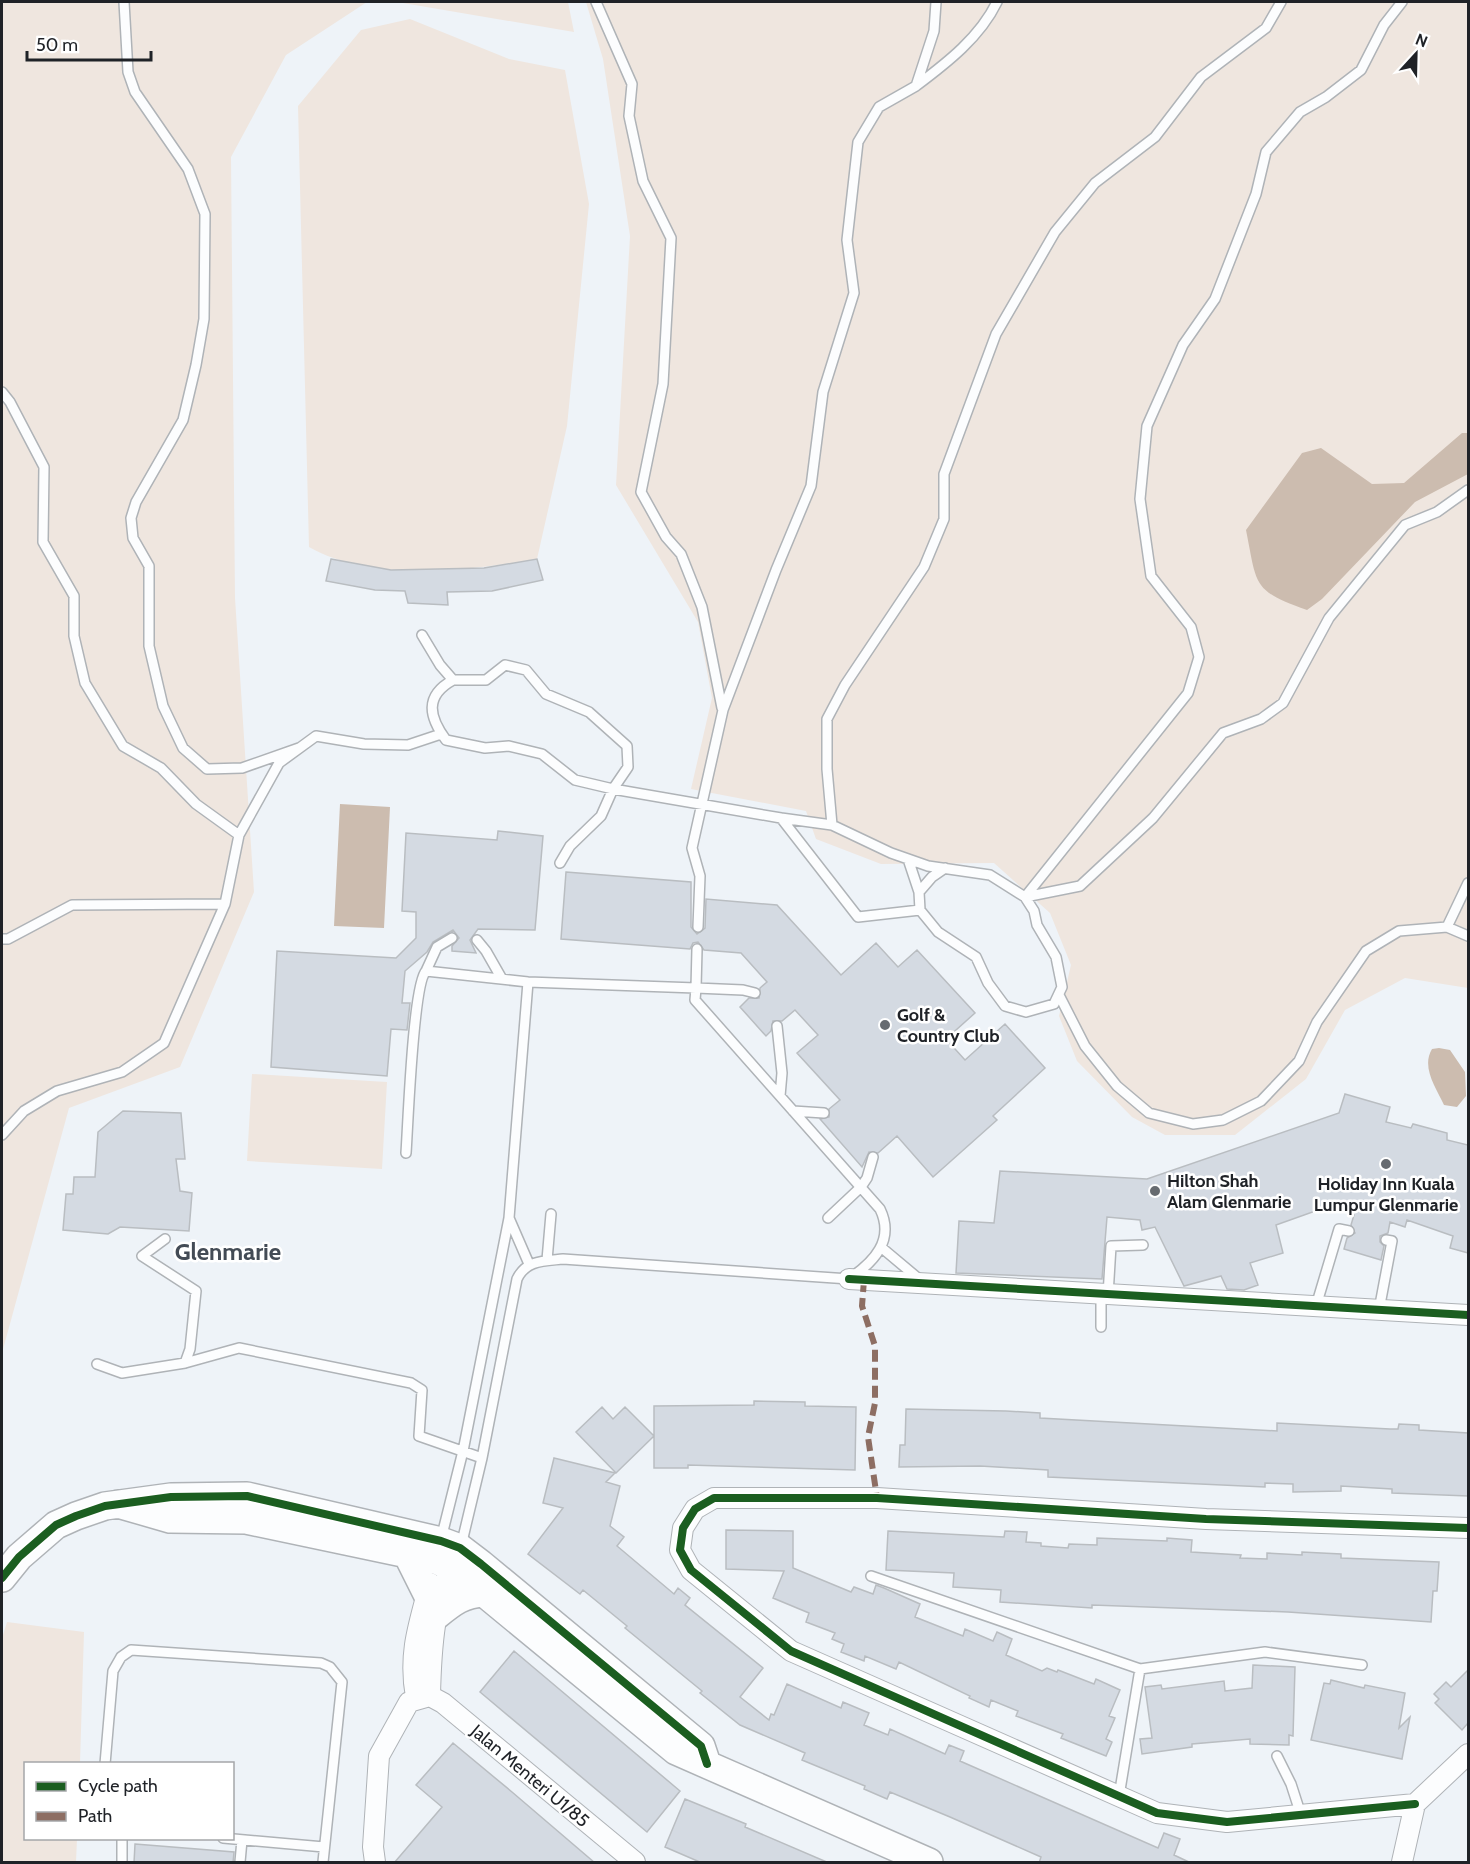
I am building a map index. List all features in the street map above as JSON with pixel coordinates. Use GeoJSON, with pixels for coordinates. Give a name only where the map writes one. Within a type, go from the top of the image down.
{"type":"FeatureCollection","features":[{"type":"Feature","properties":{"kind":"street"},"geometry":{"type":"LineString","coordinates":[[849,1279],[1468,1315]]}},
{"type":"Feature","properties":{"kind":"street"},"geometry":{"type":"LineString","coordinates":[[2,1578],[18,1557],[56,1525],[76,1516],[118,1504],[171,1497],[247,1496],[447,1554],[701,1746],[707,1764]]}},
{"type":"Feature","properties":{"kind":"street"},"geometry":{"type":"LineString","coordinates":[[1415,1804],[1227,1822],[1157,1813],[791,1651],[691,1570],[680,1550],[683,1528],[695,1509],[714,1498],[877,1498],[1206,1519],[1468,1528]]}},
{"type":"Feature","properties":{"kind":"street"},"geometry":{"type":"LineString","coordinates":[[118,1504],[170,1519],[246,1520],[407,1554],[447,1554],[484,1593],[675,1751],[929,1863]]}},
{"type":"Feature","properties":{"kind":"street"},"geometry":{"type":"LineString","coordinates":[[407,1554],[432,1605]]}},
{"type":"Feature","properties":{"kind":"street"},"geometry":{"type":"LineString","coordinates":[[375,1863],[373,1847],[379,1756],[400,1713],[423,1696],[412,1672],[412,1649],[432,1605],[447,1554]]}},
{"type":"Feature","properties":{"kind":"street"},"geometry":{"type":"LineString","coordinates":[[432,1605],[469,1594],[484,1593]]}},
{"type":"Feature","properties":{"kind":"street","name":"Jalan Menteri U1/85"},"geometry":{"type":"LineString","coordinates":[[423,1696],[443,1703],[635,1863]]}},
{"type":"Feature","properties":{"kind":"street"},"geometry":{"type":"LineString","coordinates":[[1402,1863],[1415,1804],[1468,1754]]}},
{"type":"Feature","properties":{"kind":"lane"},"geometry":{"type":"LineString","coordinates":[[124,2],[128,72],[135,92],[188,169],[205,213],[204,319],[183,420],[136,502],[131,518],[133,538],[149,566],[149,646],[163,706],[183,748],[207,769],[242,768],[299,748]]}},
{"type":"Feature","properties":{"kind":"lane"},"geometry":{"type":"LineString","coordinates":[[596,2],[632,84],[629,116],[643,181],[671,238],[663,340],[663,384],[641,492],[666,537],[681,554],[702,607],[723,710]]}},
{"type":"Feature","properties":{"kind":"lane"},"geometry":{"type":"LineString","coordinates":[[916,86],[934,31],[936,2]]}},
{"type":"Feature","properties":{"kind":"lane"},"geometry":{"type":"LineString","coordinates":[[698,927],[700,876],[692,848],[723,710],[776,570],[811,486],[824,392],[854,292],[847,240],[858,141],[879,107],[916,86],[952,59],[988,20],[998,2]]}},
{"type":"Feature","properties":{"kind":"lane"},"geometry":{"type":"LineString","coordinates":[[832,825],[827,769],[827,719],[845,685],[924,567],[944,519],[944,474],[996,334],[1055,232],[1095,183],[1155,137],[1201,77],[1266,28],[1281,2]]}},
{"type":"Feature","properties":{"kind":"lane"},"geometry":{"type":"LineString","coordinates":[[1025,897],[1188,693],[1199,657],[1191,627],[1151,576],[1140,499],[1147,426],[1183,345],[1215,299],[1256,194],[1266,152],[1300,112],[1326,97],[1361,70],[1384,25],[1402,2]]}},
{"type":"Feature","properties":{"kind":"lane"},"geometry":{"type":"LineString","coordinates":[[2,392],[10,402],[44,466],[42,542],[74,596],[74,636],[85,683],[123,746],[161,768],[196,804],[239,835]]}},
{"type":"Feature","properties":{"kind":"lane"},"geometry":{"type":"LineString","coordinates":[[1025,897],[1080,886],[1153,818],[1223,733],[1261,719],[1283,703],[1329,618],[1405,525],[1437,512],[1468,490]]}},
{"type":"Feature","properties":{"kind":"lane"},"geometry":{"type":"LineString","coordinates":[[422,635],[440,665],[453,680]]}},
{"type":"Feature","properties":{"kind":"lane"},"geometry":{"type":"LineString","coordinates":[[560,863],[570,846],[601,816],[613,789],[628,767],[627,746],[589,712],[546,694],[526,670],[505,665],[486,680],[453,680],[441,687],[432,703],[433,723],[446,740],[485,748],[509,746],[542,754],[575,780],[613,789],[832,825],[928,866],[990,875],[1025,897],[1034,911],[1037,925],[1056,957],[1062,987],[1054,1004],[1026,1012],[1005,1006],[988,983],[976,957],[938,932],[920,910],[919,891],[908,859]]}},
{"type":"Feature","properties":{"kind":"lane"},"geometry":{"type":"LineString","coordinates":[[2,1135],[24,1111],[57,1091],[122,1072],[164,1043],[225,904],[239,835],[279,763],[316,736],[364,744],[408,745],[441,734]]}},
{"type":"Feature","properties":{"kind":"lane"},"geometry":{"type":"LineString","coordinates":[[781,818],[858,917],[920,910]]}},
{"type":"Feature","properties":{"kind":"lane"},"geometry":{"type":"LineString","coordinates":[[919,891],[932,877],[945,868]]}},
{"type":"Feature","properties":{"kind":"lane"},"geometry":{"type":"LineString","coordinates":[[1447,927],[1468,883]]}},
{"type":"Feature","properties":{"kind":"lane"},"geometry":{"type":"LineString","coordinates":[[2,939],[8,939],[72,905],[225,904]]}},
{"type":"Feature","properties":{"kind":"lane"},"geometry":{"type":"LineString","coordinates":[[1059,995],[1085,1046],[1117,1086],[1149,1113],[1193,1124],[1223,1120],[1261,1101],[1299,1060],[1317,1022],[1366,951],[1399,931],[1447,927],[1468,936]]}},
{"type":"Feature","properties":{"kind":"lane"},"geometry":{"type":"LineString","coordinates":[[406,1153],[417,1007],[422,975],[437,947],[453,938]]}},
{"type":"Feature","properties":{"kind":"lane"},"geometry":{"type":"LineString","coordinates":[[477,940],[502,979]]}},
{"type":"Feature","properties":{"kind":"lane"},"geometry":{"type":"LineString","coordinates":[[447,1554],[472,1504],[517,1279],[521,1270],[529,1264],[563,1259],[849,1279],[869,1266],[882,1248],[885,1230],[884,1217],[861,1187],[695,1000],[697,949]]}},
{"type":"Feature","properties":{"kind":"lane"},"geometry":{"type":"LineString","coordinates":[[426,971],[528,982],[743,990],[755,993]]}},
{"type":"Feature","properties":{"kind":"lane"},"geometry":{"type":"LineString","coordinates":[[447,1554],[452,1498],[508,1218],[528,982]]}},
{"type":"Feature","properties":{"kind":"lane"},"geometry":{"type":"LineString","coordinates":[[777,1026],[781,1063],[780,1096]]}},
{"type":"Feature","properties":{"kind":"lane"},"geometry":{"type":"LineString","coordinates":[[793,1111],[824,1113]]}},
{"type":"Feature","properties":{"kind":"lane"},"geometry":{"type":"LineString","coordinates":[[828,1218],[861,1187],[873,1157]]}},
{"type":"Feature","properties":{"kind":"lane"},"geometry":{"type":"LineString","coordinates":[[547,1260],[551,1214]]}},
{"type":"Feature","properties":{"kind":"lane"},"geometry":{"type":"LineString","coordinates":[[508,1218],[529,1264]]}},
{"type":"Feature","properties":{"kind":"lane"},"geometry":{"type":"LineString","coordinates":[[1316,1306],[1339,1229],[1349,1231]]}},
{"type":"Feature","properties":{"kind":"lane"},"geometry":{"type":"LineString","coordinates":[[165,1239],[142,1256],[196,1291],[190,1349],[185,1363]]}},
{"type":"Feature","properties":{"kind":"lane"},"geometry":{"type":"LineString","coordinates":[[1379,1310],[1392,1241],[1386,1240]]}},
{"type":"Feature","properties":{"kind":"lane"},"geometry":{"type":"LineString","coordinates":[[1101,1327],[1111,1246],[1143,1245]]}},
{"type":"Feature","properties":{"kind":"lane"},"geometry":{"type":"LineString","coordinates":[[882,1248],[898,1264],[927,1285]]}},
{"type":"Feature","properties":{"kind":"lane"},"geometry":{"type":"LineString","coordinates":[[97,1364],[122,1373],[185,1363],[238,1348],[255,1349],[411,1383],[422,1390],[419,1436],[482,1458]]}},
{"type":"Feature","properties":{"kind":"lane"},"geometry":{"type":"LineString","coordinates":[[452,1498],[472,1504]]}},
{"type":"Feature","properties":{"kind":"lane"},"geometry":{"type":"LineString","coordinates":[[871,1576],[1140,1668],[1265,1652],[1362,1665]]}},
{"type":"Feature","properties":{"kind":"lane"},"geometry":{"type":"LineString","coordinates":[[105,1762],[113,1671],[121,1657],[131,1650],[321,1662],[330,1667],[342,1682],[323,1863]]}},
{"type":"Feature","properties":{"kind":"lane"},"geometry":{"type":"LineString","coordinates":[[1119,1796],[1140,1668]]}},
{"type":"Feature","properties":{"kind":"lane"},"geometry":{"type":"LineString","coordinates":[[1277,1756],[1287,1775],[1301,1815]]}},
{"type":"Feature","properties":{"kind":"lane"},"geometry":{"type":"LineString","coordinates":[[122,1863],[123,1840]]}},
{"type":"Feature","properties":{"kind":"lane"},"geometry":{"type":"LineString","coordinates":[[234,1840],[324,1847]]}},
{"type":"Feature","properties":{"kind":"lane"},"geometry":{"type":"LineString","coordinates":[[240,1863],[242,1840]]}},
{"type":"Feature","properties":{"kind":"shaded area"},"geometry":{"type":"Polygon","coordinates":[[[2,2],[367,2],[286,55],[231,157],[235,598],[254,892],[180,1067],[69,1108],[2,1353],[2,2]]]}},
{"type":"Feature","properties":{"kind":"shaded area"},"geometry":{"type":"Polygon","coordinates":[[[397,2],[568,2],[574,32],[397,2]]]}},
{"type":"Feature","properties":{"kind":"shaded area"},"geometry":{"type":"Polygon","coordinates":[[[586,2],[1468,2],[1468,988],[1405,978],[1345,1010],[1306,1079],[1235,1135],[1165,1135],[1132,1117],[1077,1061],[1059,1016],[1071,965],[1050,913],[994,863],[881,864],[816,839],[806,811],[691,789],[712,698],[698,622],[616,485],[630,236],[603,59],[586,2]]]}},
{"type":"Feature","properties":{"kind":"shaded area"},"geometry":{"type":"Polygon","coordinates":[[[410,19],[509,59],[565,70],[589,204],[567,426],[537,559],[451,570],[391,570],[362,566],[334,558],[309,547],[298,106],[361,30],[410,19]]]}},
{"type":"Feature","properties":{"kind":"shaded area"},"geometry":{"type":"Polygon","coordinates":[[[1462,433],[1468,433],[1468,474],[1415,502],[1322,599],[1307,610],[1276,597],[1260,584],[1252,563],[1246,530],[1302,453],[1321,448],[1372,484],[1404,483],[1462,433]]]}},
{"type":"Feature","properties":{"kind":"shaded area"},"geometry":{"type":"Polygon","coordinates":[[[340,804],[390,807],[384,928],[334,926],[340,804]]]}},
{"type":"Feature","properties":{"kind":"shaded area"},"geometry":{"type":"Polygon","coordinates":[[[1432,1049],[1450,1050],[1465,1072],[1466,1096],[1457,1107],[1444,1105],[1431,1077],[1429,1056],[1432,1049]]]}},
{"type":"Feature","properties":{"kind":"shaded area"},"geometry":{"type":"Polygon","coordinates":[[[252,1074],[387,1082],[382,1169],[247,1161],[252,1074]]]}},
{"type":"Feature","properties":{"kind":"shaded area"},"geometry":{"type":"Polygon","coordinates":[[[7,1622],[84,1632],[80,1762],[24,1762],[24,1840],[77,1840],[76,1862],[2,1862],[2,1638],[7,1622]]]}},
{"type":"Feature","properties":{"kind":"building"},"geometry":{"type":"Polygon","coordinates":[[[331,559],[391,570],[484,568],[537,559],[543,580],[492,591],[447,592],[448,605],[408,603],[405,591],[375,590],[326,581],[331,559]]]}},
{"type":"Feature","properties":{"kind":"building"},"geometry":{"type":"Polygon","coordinates":[[[498,831],[543,836],[535,930],[478,929],[470,940],[476,953],[452,951],[452,946],[459,938],[453,930],[433,942],[427,952],[405,971],[402,1003],[410,1003],[407,1030],[391,1029],[387,1076],[271,1067],[277,951],[396,958],[416,938],[416,912],[402,911],[406,833],[497,840],[498,831]]]}},
{"type":"Feature","properties":{"kind":"building","name":"Golf & Country Club"},"geometry":{"type":"Polygon","coordinates":[[[566,872],[691,882],[691,927],[697,934],[705,928],[706,899],[777,905],[841,975],[876,943],[898,967],[917,950],[975,1013],[946,1039],[965,1060],[1005,1024],[1045,1068],[993,1116],[997,1120],[933,1177],[897,1136],[878,1153],[869,1152],[862,1167],[820,1119],[829,1117],[829,1109],[840,1100],[797,1053],[818,1035],[795,1010],[782,1021],[773,1021],[771,1031],[766,1036],[740,1007],[749,998],[759,998],[760,988],[767,982],[741,953],[704,950],[698,942],[693,943],[690,949],[561,939],[566,872]]]}},
{"type":"Feature","properties":{"kind":"building","name":"Hilton Shah Alam Glenmarie"},"geometry":{"type":"Polygon","coordinates":[[[1345,1094],[1390,1107],[1386,1122],[1411,1128],[1413,1124],[1447,1133],[1447,1140],[1468,1145],[1468,1253],[1450,1248],[1453,1236],[1407,1220],[1405,1227],[1390,1222],[1388,1233],[1380,1236],[1380,1242],[1384,1246],[1381,1260],[1344,1249],[1347,1238],[1355,1233],[1351,1225],[1354,1215],[1332,1205],[1276,1225],[1283,1253],[1250,1263],[1258,1285],[1244,1290],[1227,1289],[1221,1276],[1184,1286],[1155,1227],[1142,1230],[1140,1220],[1107,1217],[1102,1279],[956,1273],[959,1221],[994,1223],[1000,1171],[1147,1179],[1339,1113],[1345,1094]]]}},
{"type":"Feature","properties":{"kind":"building"},"geometry":{"type":"Polygon","coordinates":[[[123,1111],[181,1113],[185,1159],[176,1159],[180,1191],[192,1193],[189,1231],[120,1227],[108,1234],[63,1230],[66,1194],[73,1194],[74,1177],[95,1177],[98,1132],[123,1111]]]}},
{"type":"Feature","properties":{"kind":"building"},"geometry":{"type":"Polygon","coordinates":[[[754,1401],[805,1402],[805,1406],[856,1407],[855,1470],[688,1465],[688,1468],[654,1468],[654,1406],[754,1405],[754,1401]]]}},
{"type":"Feature","properties":{"kind":"building"},"geometry":{"type":"Polygon","coordinates":[[[602,1407],[613,1419],[625,1407],[654,1436],[616,1473],[576,1432],[602,1407]]]}},
{"type":"Feature","properties":{"kind":"building"},"geometry":{"type":"Polygon","coordinates":[[[906,1409],[1040,1413],[1040,1418],[1277,1431],[1277,1423],[1390,1429],[1398,1429],[1399,1424],[1419,1425],[1419,1430],[1468,1433],[1468,1496],[1392,1493],[1392,1489],[1341,1486],[1341,1491],[1293,1492],[1293,1484],[1265,1483],[1265,1487],[1048,1477],[1048,1470],[980,1466],[899,1467],[900,1445],[905,1445],[906,1409]]]}},
{"type":"Feature","properties":{"kind":"building"},"geometry":{"type":"Polygon","coordinates":[[[554,1458],[615,1473],[606,1482],[620,1486],[610,1526],[624,1537],[617,1546],[674,1594],[678,1588],[690,1598],[685,1605],[763,1668],[740,1697],[769,1720],[771,1714],[774,1715],[787,1684],[841,1708],[843,1702],[869,1713],[864,1725],[888,1735],[890,1729],[945,1754],[949,1745],[964,1751],[960,1761],[1158,1848],[1164,1833],[1180,1839],[1174,1855],[1191,1863],[1039,1863],[1041,1857],[890,1792],[887,1799],[864,1789],[865,1786],[802,1760],[805,1753],[740,1725],[700,1693],[702,1691],[583,1590],[580,1594],[528,1554],[563,1508],[543,1503],[554,1458]]]}},
{"type":"Feature","properties":{"kind":"building"},"geometry":{"type":"Polygon","coordinates":[[[726,1530],[793,1531],[793,1568],[851,1592],[854,1587],[873,1594],[876,1585],[920,1604],[915,1617],[963,1636],[965,1629],[993,1641],[997,1632],[1012,1639],[1006,1655],[1042,1671],[1047,1668],[1057,1672],[1058,1670],[1094,1684],[1096,1679],[1120,1690],[1109,1716],[1115,1718],[1106,1739],[1112,1742],[1106,1756],[1061,1738],[1063,1734],[1016,1716],[1018,1711],[991,1700],[989,1707],[899,1662],[896,1669],[865,1656],[864,1661],[841,1652],[844,1644],[832,1639],[835,1633],[806,1622],[809,1613],[773,1598],[784,1571],[726,1569],[726,1530]]]}},
{"type":"Feature","properties":{"kind":"building"},"geometry":{"type":"Polygon","coordinates":[[[888,1531],[1004,1537],[1005,1531],[1027,1532],[1026,1542],[1041,1543],[1041,1546],[1068,1548],[1069,1544],[1097,1545],[1097,1538],[1167,1541],[1167,1538],[1192,1540],[1191,1552],[1241,1555],[1240,1558],[1267,1559],[1267,1553],[1302,1555],[1302,1552],[1341,1554],[1341,1558],[1439,1562],[1437,1591],[1433,1591],[1431,1622],[1288,1612],[1092,1605],[1092,1608],[1000,1602],[1001,1590],[953,1587],[954,1573],[886,1570],[888,1531]]]}},
{"type":"Feature","properties":{"kind":"building"},"geometry":{"type":"Polygon","coordinates":[[[514,1651],[680,1791],[647,1832],[480,1692],[514,1651]]]}},
{"type":"Feature","properties":{"kind":"building"},"geometry":{"type":"Polygon","coordinates":[[[1253,1665],[1295,1667],[1293,1736],[1289,1735],[1289,1745],[1250,1744],[1250,1739],[1192,1744],[1192,1747],[1142,1754],[1140,1739],[1152,1738],[1145,1687],[1161,1685],[1162,1689],[1224,1681],[1225,1691],[1252,1688],[1253,1665]]]}},
{"type":"Feature","properties":{"kind":"building"},"geometry":{"type":"Polygon","coordinates":[[[1468,1670],[1468,1723],[1462,1730],[1435,1703],[1439,1699],[1434,1694],[1446,1682],[1451,1687],[1468,1670]]]}},
{"type":"Feature","properties":{"kind":"building"},"geometry":{"type":"Polygon","coordinates":[[[1331,1680],[1364,1688],[1365,1685],[1405,1693],[1399,1728],[1410,1717],[1402,1759],[1311,1740],[1324,1683],[1330,1684],[1331,1680]]]}},
{"type":"Feature","properties":{"kind":"building"},"geometry":{"type":"Polygon","coordinates":[[[453,1743],[595,1863],[394,1863],[442,1807],[416,1785],[453,1743]]]}},
{"type":"Feature","properties":{"kind":"building"},"geometry":{"type":"Polygon","coordinates":[[[685,1799],[746,1824],[745,1827],[829,1863],[702,1863],[665,1847],[685,1799]]]}},
{"type":"Feature","properties":{"kind":"building"},"geometry":{"type":"Polygon","coordinates":[[[135,1844],[234,1852],[233,1863],[134,1863],[135,1844]]]}},
{"type":"Feature","properties":{"kind":"marked path"},"geometry":{"type":"LineString","coordinates":[[864,1280],[862,1306],[875,1346],[875,1403],[868,1437],[877,1498]]}},
{"type":"Feature","properties":{"kind":"cycle path"},"geometry":{"type":"LineString","coordinates":[[849,1279],[1468,1315]]}},
{"type":"Feature","properties":{"kind":"cycle path"},"geometry":{"type":"LineString","coordinates":[[2,1578],[19,1557],[56,1525],[105,1506],[171,1497],[247,1496],[441,1541],[460,1548],[481,1564],[701,1746],[707,1764]]}},
{"type":"Feature","properties":{"kind":"cycle path"},"geometry":{"type":"LineString","coordinates":[[1415,1804],[1227,1822],[1157,1813],[791,1651],[691,1570],[680,1550],[683,1528],[695,1509],[714,1498],[877,1498],[1206,1519],[1468,1528]]}},
{"type":"Feature","properties":{"kind":"place","name":"Golf & Country Club"},"geometry":{"type":"Point","coordinates":[885,1025]}},
{"type":"Feature","properties":{"kind":"place","name":"Holiday Inn Kuala Lumpur Glenmarie"},"geometry":{"type":"Point","coordinates":[1386,1164]}},
{"type":"Feature","properties":{"kind":"place","name":"Hilton Shah Alam Glenmarie"},"geometry":{"type":"Point","coordinates":[1155,1191]}},
{"type":"Feature","properties":{"kind":"district","name":"Glenmarie"},"geometry":{"type":"Point","coordinates":[228,1251]}}]}
